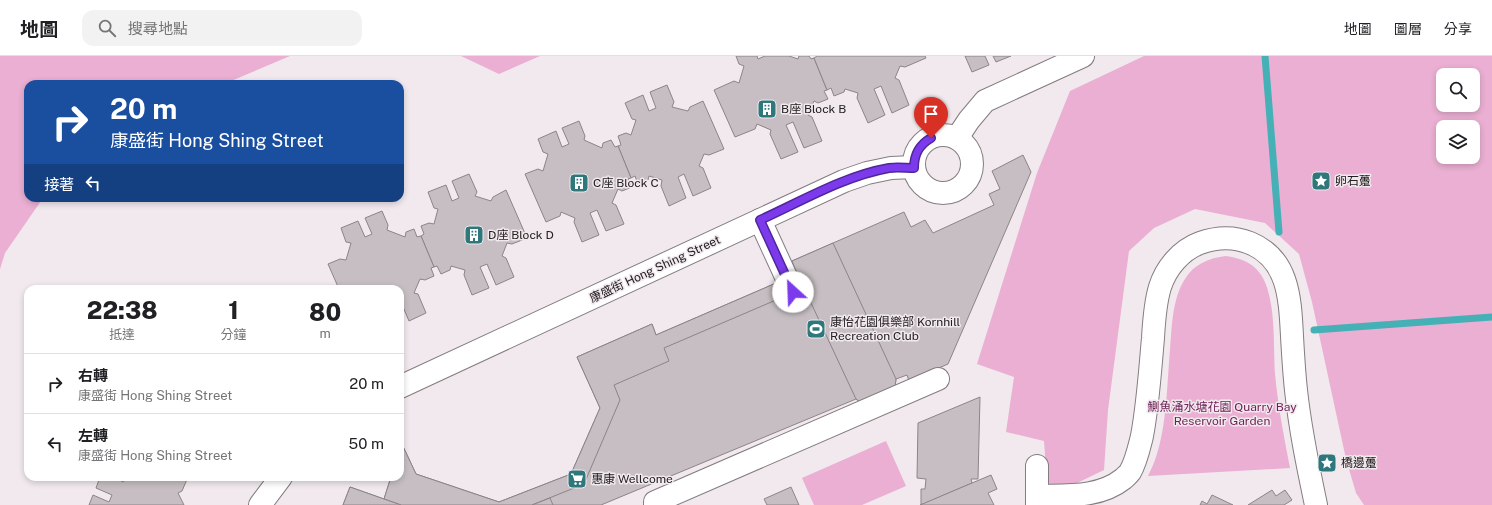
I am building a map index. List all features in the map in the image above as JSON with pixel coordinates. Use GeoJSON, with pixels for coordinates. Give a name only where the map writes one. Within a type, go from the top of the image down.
{"type":"FeatureCollection","features":[{"type":"Feature","properties":{"kind":"street"},"geometry":{"type":"LineString","coordinates":[[957,138],[969,120],[986,101],[1083,56]]}},
{"type":"Feature","properties":{"kind":"street"},"geometry":{"type":"LineString","coordinates":[[939,135],[948,135],[957,138],[965,145],[970,153],[973,163],[967,182],[950,193],[930,191],[922,185],[914,168],[914,158],[917,150],[923,143],[939,135]]}},
{"type":"Feature","properties":{"kind":"street","name":"康盛街 Hong Shing Street"},"geometry":{"type":"LineString","coordinates":[[404,385],[844,181],[867,173],[891,168],[914,168]]}},
{"type":"Feature","properties":{"kind":"street"},"geometry":{"type":"LineString","coordinates":[[760,220],[793,292]]}},
{"type":"Feature","properties":{"kind":"street"},"geometry":{"type":"LineString","coordinates":[[1038,466],[1038,501],[1069,495],[1098,492],[1115,485],[1130,473],[1139,451],[1143,428],[1155,312],[1160,287],[1169,268],[1182,254],[1194,245],[1211,239],[1241,239],[1260,247],[1274,259],[1282,274],[1288,292],[1291,307],[1294,373],[1299,420],[1316,505]]}},
{"type":"Feature","properties":{"kind":"street"},"geometry":{"type":"LineString","coordinates":[[655,505],[655,502],[938,379]]}},
{"type":"Feature","properties":{"kind":"street"},"geometry":{"type":"LineString","coordinates":[[260,505],[278,481]]}},
{"type":"Feature","properties":{"kind":"green space"},"geometry":{"type":"Polygon","coordinates":[[[0,56],[290,56],[233,80],[24,80],[24,202],[40,202],[5,253],[0,269],[0,56]]]}},
{"type":"Feature","properties":{"kind":"green space"},"geometry":{"type":"Polygon","coordinates":[[[461,56],[540,56],[499,74],[461,56]]]}},
{"type":"Feature","properties":{"kind":"green space"},"geometry":{"type":"Polygon","coordinates":[[[1144,56],[1492,56],[1492,505],[1364,505],[1356,493],[1346,459],[1312,302],[1299,254],[1265,223],[1195,209],[1154,228],[1129,251],[1108,410],[1104,470],[1048,497],[1044,441],[1006,432],[1014,377],[977,364],[1037,173],[1070,91],[1144,56]]]}},
{"type":"Feature","properties":{"kind":"green space","name":"鰂魚涌水塘花園 Quarry Bay Reservoir Garden"},"geometry":{"type":"Polygon","coordinates":[[[1226,256],[1244,260],[1255,268],[1264,280],[1268,292],[1273,320],[1276,386],[1290,468],[1148,476],[1160,445],[1166,404],[1172,323],[1177,295],[1185,279],[1193,269],[1208,260],[1226,256]]]}},
{"type":"Feature","properties":{"kind":"green space"},"geometry":{"type":"Polygon","coordinates":[[[886,441],[906,486],[862,505],[814,505],[802,478],[886,441]]]}},
{"type":"Feature","properties":{"kind":"building","name":"B座 Block B"},"geometry":{"type":"Polygon","coordinates":[[[736,56],[757,56],[758,59],[765,56],[789,56],[798,59],[799,56],[809,56],[811,59],[814,58],[827,90],[824,91],[828,99],[818,103],[814,101],[808,115],[812,117],[822,141],[804,148],[793,122],[786,125],[798,152],[781,159],[770,134],[771,130],[757,124],[755,129],[735,137],[714,90],[734,81],[739,83],[744,66],[739,64],[736,56]]]}},
{"type":"Feature","properties":{"kind":"building","name":"B座 Block B"},"geometry":{"type":"Polygon","coordinates":[[[817,56],[925,56],[926,58],[905,67],[900,66],[895,78],[899,80],[909,105],[892,113],[881,86],[874,89],[885,115],[868,123],[857,98],[858,93],[845,89],[844,92],[834,96],[831,88],[827,90],[814,58],[817,56]]]}},
{"type":"Feature","properties":{"kind":"building"},"geometry":{"type":"Polygon","coordinates":[[[965,56],[985,56],[989,65],[972,72],[965,56]]]}},
{"type":"Feature","properties":{"kind":"building"},"geometry":{"type":"Polygon","coordinates":[[[993,56],[1011,56],[996,62],[993,56]]]}},
{"type":"Feature","properties":{"kind":"building","name":"C座 Block C"},"geometry":{"type":"Polygon","coordinates":[[[667,85],[674,102],[672,107],[688,111],[690,107],[703,101],[724,149],[709,155],[704,154],[699,166],[703,168],[711,188],[693,196],[684,174],[678,177],[686,198],[669,206],[661,186],[662,180],[649,176],[648,180],[638,184],[635,176],[631,178],[618,146],[621,145],[618,136],[626,133],[631,135],[636,120],[632,119],[625,103],[643,95],[649,111],[656,108],[650,92],[667,85]]]}},
{"type":"Feature","properties":{"kind":"building","name":"C座 Block C"},"geometry":{"type":"Polygon","coordinates":[[[579,121],[585,136],[584,140],[602,148],[603,143],[611,140],[615,147],[618,146],[631,178],[628,179],[632,187],[622,191],[618,189],[612,203],[616,205],[624,224],[606,231],[597,210],[590,213],[599,235],[582,242],[574,222],[575,218],[561,212],[560,216],[546,222],[525,174],[538,169],[543,171],[548,154],[543,152],[538,139],[556,131],[562,147],[569,144],[562,128],[579,121]]]}},
{"type":"Feature","properties":{"kind":"building","name":"康怡花園俱樂部 Kornhill Recreation Club"},"geometry":{"type":"Polygon","coordinates":[[[1023,155],[1031,172],[948,364],[909,381],[907,375],[896,379],[895,387],[863,404],[856,399],[601,505],[343,505],[350,487],[384,499],[390,481],[404,481],[404,448],[416,474],[499,502],[571,474],[600,408],[577,357],[652,324],[656,335],[797,274],[792,261],[904,212],[911,227],[925,220],[933,233],[994,205],[989,194],[1000,189],[992,171],[1023,155]]]}},
{"type":"Feature","properties":{"kind":"building","name":"D座 Block D"},"geometry":{"type":"Polygon","coordinates":[[[469,174],[477,192],[475,196],[491,201],[493,197],[506,190],[527,238],[512,244],[507,243],[502,256],[506,258],[514,277],[496,285],[487,264],[480,267],[489,288],[472,295],[464,275],[465,270],[451,266],[450,270],[441,274],[437,266],[434,267],[421,236],[424,234],[421,226],[429,223],[434,224],[438,209],[434,208],[428,192],[446,185],[452,201],[459,198],[452,181],[469,174]]]}},
{"type":"Feature","properties":{"kind":"building"},"geometry":{"type":"Polygon","coordinates":[[[382,211],[388,225],[387,230],[405,237],[406,232],[414,229],[417,237],[421,236],[434,267],[431,268],[434,276],[425,280],[420,279],[414,293],[418,294],[426,313],[409,321],[404,309],[404,285],[337,285],[328,264],[340,259],[346,260],[351,243],[346,242],[341,228],[358,221],[365,237],[372,234],[365,218],[382,211]]]}},
{"type":"Feature","properties":{"kind":"building"},"geometry":{"type":"Polygon","coordinates":[[[833,243],[896,379],[895,387],[863,404],[856,399],[804,288],[664,348],[669,361],[614,385],[620,400],[584,484],[532,505],[401,505],[384,499],[390,481],[404,481],[404,448],[416,474],[499,502],[571,474],[600,408],[577,357],[652,324],[656,335],[797,274],[792,261],[833,243]]]}},
{"type":"Feature","properties":{"kind":"building"},"geometry":{"type":"Polygon","coordinates":[[[980,397],[978,479],[971,479],[972,483],[921,505],[921,489],[925,489],[926,479],[917,478],[918,423],[980,397]]]}},
{"type":"Feature","properties":{"kind":"building"},"geometry":{"type":"Polygon","coordinates":[[[991,475],[997,489],[988,493],[994,505],[920,505],[991,475]]]}},
{"type":"Feature","properties":{"kind":"building"},"geometry":{"type":"Polygon","coordinates":[[[99,481],[186,481],[182,491],[178,493],[184,505],[89,505],[93,495],[109,502],[112,495],[96,488],[99,481]]]}},
{"type":"Feature","properties":{"kind":"building"},"geometry":{"type":"Polygon","coordinates":[[[350,487],[401,505],[343,505],[350,487]]]}},
{"type":"Feature","properties":{"kind":"building"},"geometry":{"type":"Polygon","coordinates":[[[791,487],[799,505],[767,505],[764,499],[791,487]]]}},
{"type":"Feature","properties":{"kind":"building"},"geometry":{"type":"Polygon","coordinates":[[[1272,490],[1276,496],[1285,490],[1292,500],[1284,505],[1248,505],[1272,490]]]}},
{"type":"Feature","properties":{"kind":"building"},"geometry":{"type":"Polygon","coordinates":[[[1212,495],[1233,505],[1200,505],[1202,501],[1207,504],[1212,495]]]}},
{"type":"Feature","properties":{"kind":"building"},"geometry":{"type":"Polygon","coordinates":[[[550,498],[553,505],[532,505],[550,498]]]}},
{"type":"Feature","properties":{"kind":"waterway"},"geometry":{"type":"LineString","coordinates":[[1265,56],[1279,232]]}},
{"type":"Feature","properties":{"kind":"waterway"},"geometry":{"type":"LineString","coordinates":[[1314,330],[1492,317]]}},
{"type":"Feature","properties":{"kind":"place","name":"B座 Block B"},"geometry":{"type":"Point","coordinates":[767,109]}},
{"type":"Feature","properties":{"kind":"place","name":"卵石躉"},"geometry":{"type":"Point","coordinates":[1321,181]}},
{"type":"Feature","properties":{"kind":"place","name":"C座 Block C"},"geometry":{"type":"Point","coordinates":[579,183]}},
{"type":"Feature","properties":{"kind":"place","name":"D座 Block D"},"geometry":{"type":"Point","coordinates":[474,235]}},
{"type":"Feature","properties":{"kind":"place","name":"康怡花園俱樂部 Kornhill Recreation Club"},"geometry":{"type":"Point","coordinates":[816,329]}},
{"type":"Feature","properties":{"kind":"place","name":"橋邊躉"},"geometry":{"type":"Point","coordinates":[1327,463]}},
{"type":"Feature","properties":{"kind":"place","name":"惠康 Wellcome"},"geometry":{"type":"Point","coordinates":[577,479]}},
{"type":"Feature","properties":{"kind":"route"},"geometry":{"type":"LineString","coordinates":[[793,292],[760,220],[844,181],[867,173],[891,168],[914,168],[914,158],[917,150],[923,143],[931,138]]}}]}
